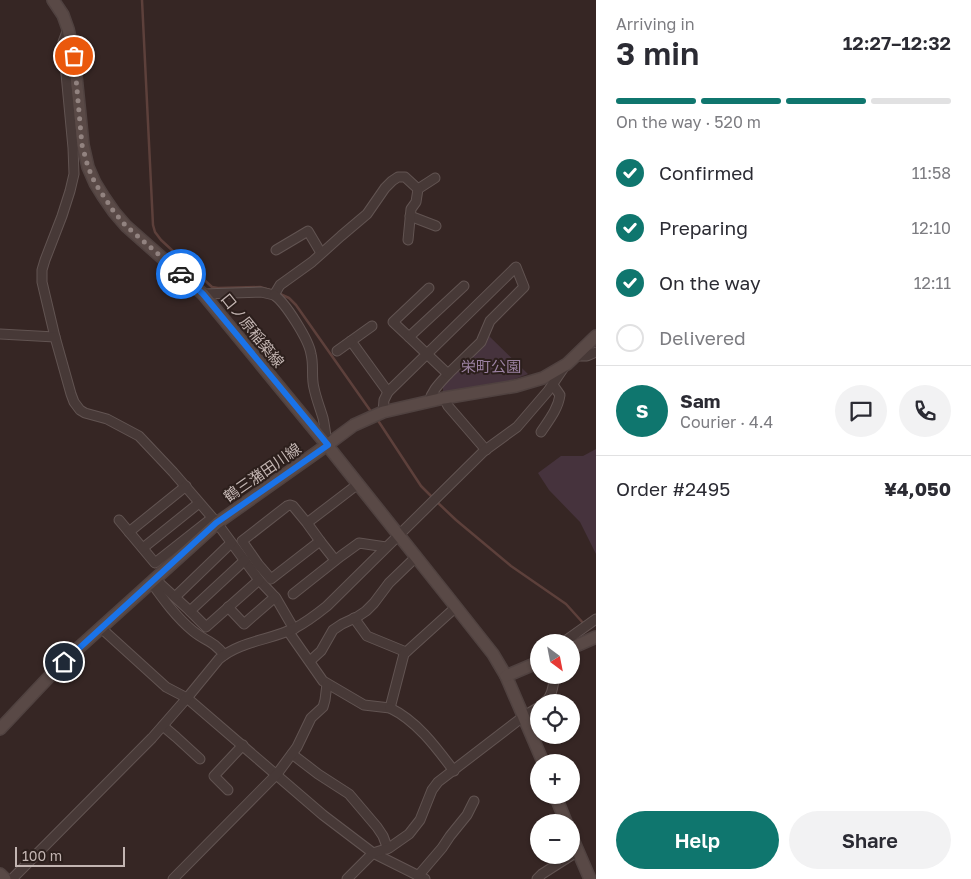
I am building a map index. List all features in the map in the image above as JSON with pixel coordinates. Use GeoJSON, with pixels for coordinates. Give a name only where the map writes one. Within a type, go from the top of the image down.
{"type":"FeatureCollection","features":[{"type":"Feature","properties":{"kind":"main road","name":"口ノ原稲築線"},"geometry":{"type":"LineString","coordinates":[[52,0],[63,16],[68,29],[74,56],[82,145],[95,183],[114,212],[126,226],[203,294],[328,445],[493,654],[506,676],[540,754]]}},
{"type":"Feature","properties":{"kind":"main road","name":"鶴三潴田川線"},"geometry":{"type":"LineString","coordinates":[[0,729],[64,662],[153,581],[214,521],[328,445],[354,425],[383,412],[444,398],[516,386],[543,378],[571,360],[596,336]]}},
{"type":"Feature","properties":{"kind":"main road"},"geometry":{"type":"LineString","coordinates":[[580,644],[596,638]]}},
{"type":"Feature","properties":{"kind":"main road"},"geometry":{"type":"LineString","coordinates":[[506,676],[530,666]]}},
{"type":"Feature","properties":{"kind":"main road"},"geometry":{"type":"LineString","coordinates":[[580,856],[590,879]]}},
{"type":"Feature","properties":{"kind":"main road"},"geometry":{"type":"LineString","coordinates":[[0,874],[5,879]]}},
{"type":"Feature","properties":{"kind":"street"},"geometry":{"type":"LineString","coordinates":[[68,29],[63,42],[74,174],[42,270],[42,282],[55,337],[74,402],[85,413],[113,421],[139,436],[186,486],[274,597],[291,630],[318,676],[323,681],[364,705],[390,708],[399,713],[427,737],[454,771]]}},
{"type":"Feature","properties":{"kind":"street"},"geometry":{"type":"LineString","coordinates":[[274,295],[280,285],[312,262],[366,214],[392,181],[398,177],[405,177],[418,189]]}},
{"type":"Feature","properties":{"kind":"street"},"geometry":{"type":"LineString","coordinates":[[408,240],[411,209],[416,202],[418,189],[435,178]]}},
{"type":"Feature","properties":{"kind":"street"},"geometry":{"type":"LineString","coordinates":[[410,216],[436,226]]}},
{"type":"Feature","properties":{"kind":"street"},"geometry":{"type":"LineString","coordinates":[[276,250],[308,231],[321,253]]}},
{"type":"Feature","properties":{"kind":"street"},"geometry":{"type":"LineString","coordinates":[[383,412],[384,400],[388,392],[516,267],[524,287],[490,321],[482,342],[448,374],[431,394],[429,402]]}},
{"type":"Feature","properties":{"kind":"street"},"geometry":{"type":"LineString","coordinates":[[409,337],[464,286]]}},
{"type":"Feature","properties":{"kind":"street"},"geometry":{"type":"LineString","coordinates":[[429,288],[393,322],[448,374]]}},
{"type":"Feature","properties":{"kind":"street"},"geometry":{"type":"LineString","coordinates":[[203,294],[261,292],[279,298],[308,342],[311,353],[313,387],[328,445]]}},
{"type":"Feature","properties":{"kind":"street"},"geometry":{"type":"LineString","coordinates":[[337,351],[372,326]]}},
{"type":"Feature","properties":{"kind":"street"},"geometry":{"type":"LineString","coordinates":[[0,334],[55,337]]}},
{"type":"Feature","properties":{"kind":"street"},"geometry":{"type":"LineString","coordinates":[[351,341],[388,392]]}},
{"type":"Feature","properties":{"kind":"street"},"geometry":{"type":"LineString","coordinates":[[12,879],[163,726],[219,659],[246,645],[291,630],[327,606],[486,450],[517,427],[553,385],[571,360],[596,352]]}},
{"type":"Feature","properties":{"kind":"street"},"geometry":{"type":"LineString","coordinates":[[541,432],[559,401],[560,395],[553,385]]}},
{"type":"Feature","properties":{"kind":"street"},"geometry":{"type":"LineString","coordinates":[[444,398],[448,406],[486,450]]}},
{"type":"Feature","properties":{"kind":"street"},"geometry":{"type":"LineString","coordinates":[[307,523],[358,484]]}},
{"type":"Feature","properties":{"kind":"street"},"geometry":{"type":"LineString","coordinates":[[129,532],[186,486]]}},
{"type":"Feature","properties":{"kind":"street"},"geometry":{"type":"LineString","coordinates":[[143,548],[199,503]]}},
{"type":"Feature","properties":{"kind":"street"},"geometry":{"type":"LineString","coordinates":[[320,541],[272,579],[258,564],[242,541],[290,505],[307,523],[335,560]]}},
{"type":"Feature","properties":{"kind":"street"},"geometry":{"type":"LineString","coordinates":[[119,520],[155,563],[214,521]]}},
{"type":"Feature","properties":{"kind":"street"},"geometry":{"type":"LineString","coordinates":[[175,597],[231,543]]}},
{"type":"Feature","properties":{"kind":"street"},"geometry":{"type":"LineString","coordinates":[[293,594],[359,543],[386,547]]}},
{"type":"Feature","properties":{"kind":"street"},"geometry":{"type":"LineString","coordinates":[[310,660],[321,651],[333,630],[370,607],[389,583],[416,557]]}},
{"type":"Feature","properties":{"kind":"street"},"geometry":{"type":"LineString","coordinates":[[190,611],[245,560]]}},
{"type":"Feature","properties":{"kind":"street"},"geometry":{"type":"LineString","coordinates":[[153,581],[175,597],[206,626],[260,580]]}},
{"type":"Feature","properties":{"kind":"street"},"geometry":{"type":"LineString","coordinates":[[153,581],[167,605],[183,622],[194,632],[218,647],[224,655]]}},
{"type":"Feature","properties":{"kind":"street"},"geometry":{"type":"LineString","coordinates":[[228,607],[244,624],[274,597]]}},
{"type":"Feature","properties":{"kind":"street"},"geometry":{"type":"LineString","coordinates":[[390,708],[404,654],[456,607]]}},
{"type":"Feature","properties":{"kind":"street"},"geometry":{"type":"LineString","coordinates":[[354,618],[367,636],[406,652]]}},
{"type":"Feature","properties":{"kind":"street"},"geometry":{"type":"LineString","coordinates":[[575,634],[596,619]]}},
{"type":"Feature","properties":{"kind":"street"},"geometry":{"type":"LineString","coordinates":[[101,628],[166,687],[187,698],[323,815],[373,854],[421,877],[467,815],[474,800]]}},
{"type":"Feature","properties":{"kind":"street"},"geometry":{"type":"LineString","coordinates":[[174,879],[277,774],[297,747],[311,718],[323,707],[327,684]]}},
{"type":"Feature","properties":{"kind":"street"},"geometry":{"type":"LineString","coordinates":[[347,879],[373,854],[387,849],[409,834],[420,820],[432,790],[438,782],[530,712]]}},
{"type":"Feature","properties":{"kind":"street"},"geometry":{"type":"LineString","coordinates":[[163,726],[200,759]]}},
{"type":"Feature","properties":{"kind":"street"},"geometry":{"type":"LineString","coordinates":[[228,790],[214,776],[243,746]]}},
{"type":"Feature","properties":{"kind":"street"},"geometry":{"type":"LineString","coordinates":[[292,754],[349,794],[378,827],[387,849]]}},
{"type":"Feature","properties":{"kind":"street"},"geometry":{"type":"LineString","coordinates":[[537,879],[558,864]]}},
{"type":"Feature","properties":{"kind":"green space","name":"栄町公園"},"geometry":{"type":"Polygon","coordinates":[[[489,336],[528,374],[502,384],[443,395],[443,387],[446,382],[486,344],[489,336]]]}},
{"type":"Feature","properties":{"kind":"green space"},"geometry":{"type":"Polygon","coordinates":[[[596,449],[596,554],[580,522],[549,490],[538,473],[561,456],[583,456],[596,449]]]}},
{"type":"Feature","properties":{"kind":"waterway"},"geometry":{"type":"LineString","coordinates":[[142,0],[153,225],[155,232],[161,240],[212,287],[260,287],[270,290]]}},
{"type":"Feature","properties":{"kind":"waterway"},"geometry":{"type":"LineString","coordinates":[[278,293],[289,298],[296,305],[372,413]]}},
{"type":"Feature","properties":{"kind":"waterway"},"geometry":{"type":"LineString","coordinates":[[377,419],[421,486],[433,498]]}},
{"type":"Feature","properties":{"kind":"waterway"},"geometry":{"type":"LineString","coordinates":[[437,502],[511,566],[566,604],[584,624]]}},
{"type":"Feature","properties":{"kind":"way so far"},"geometry":{"type":"LineString","coordinates":[[74,56],[82,145],[95,183],[114,212],[126,226],[181,274]]}},
{"type":"Feature","properties":{"kind":"route"},"geometry":{"type":"LineString","coordinates":[[64,662],[216,523],[328,445],[203,294],[181,274]]}}]}
